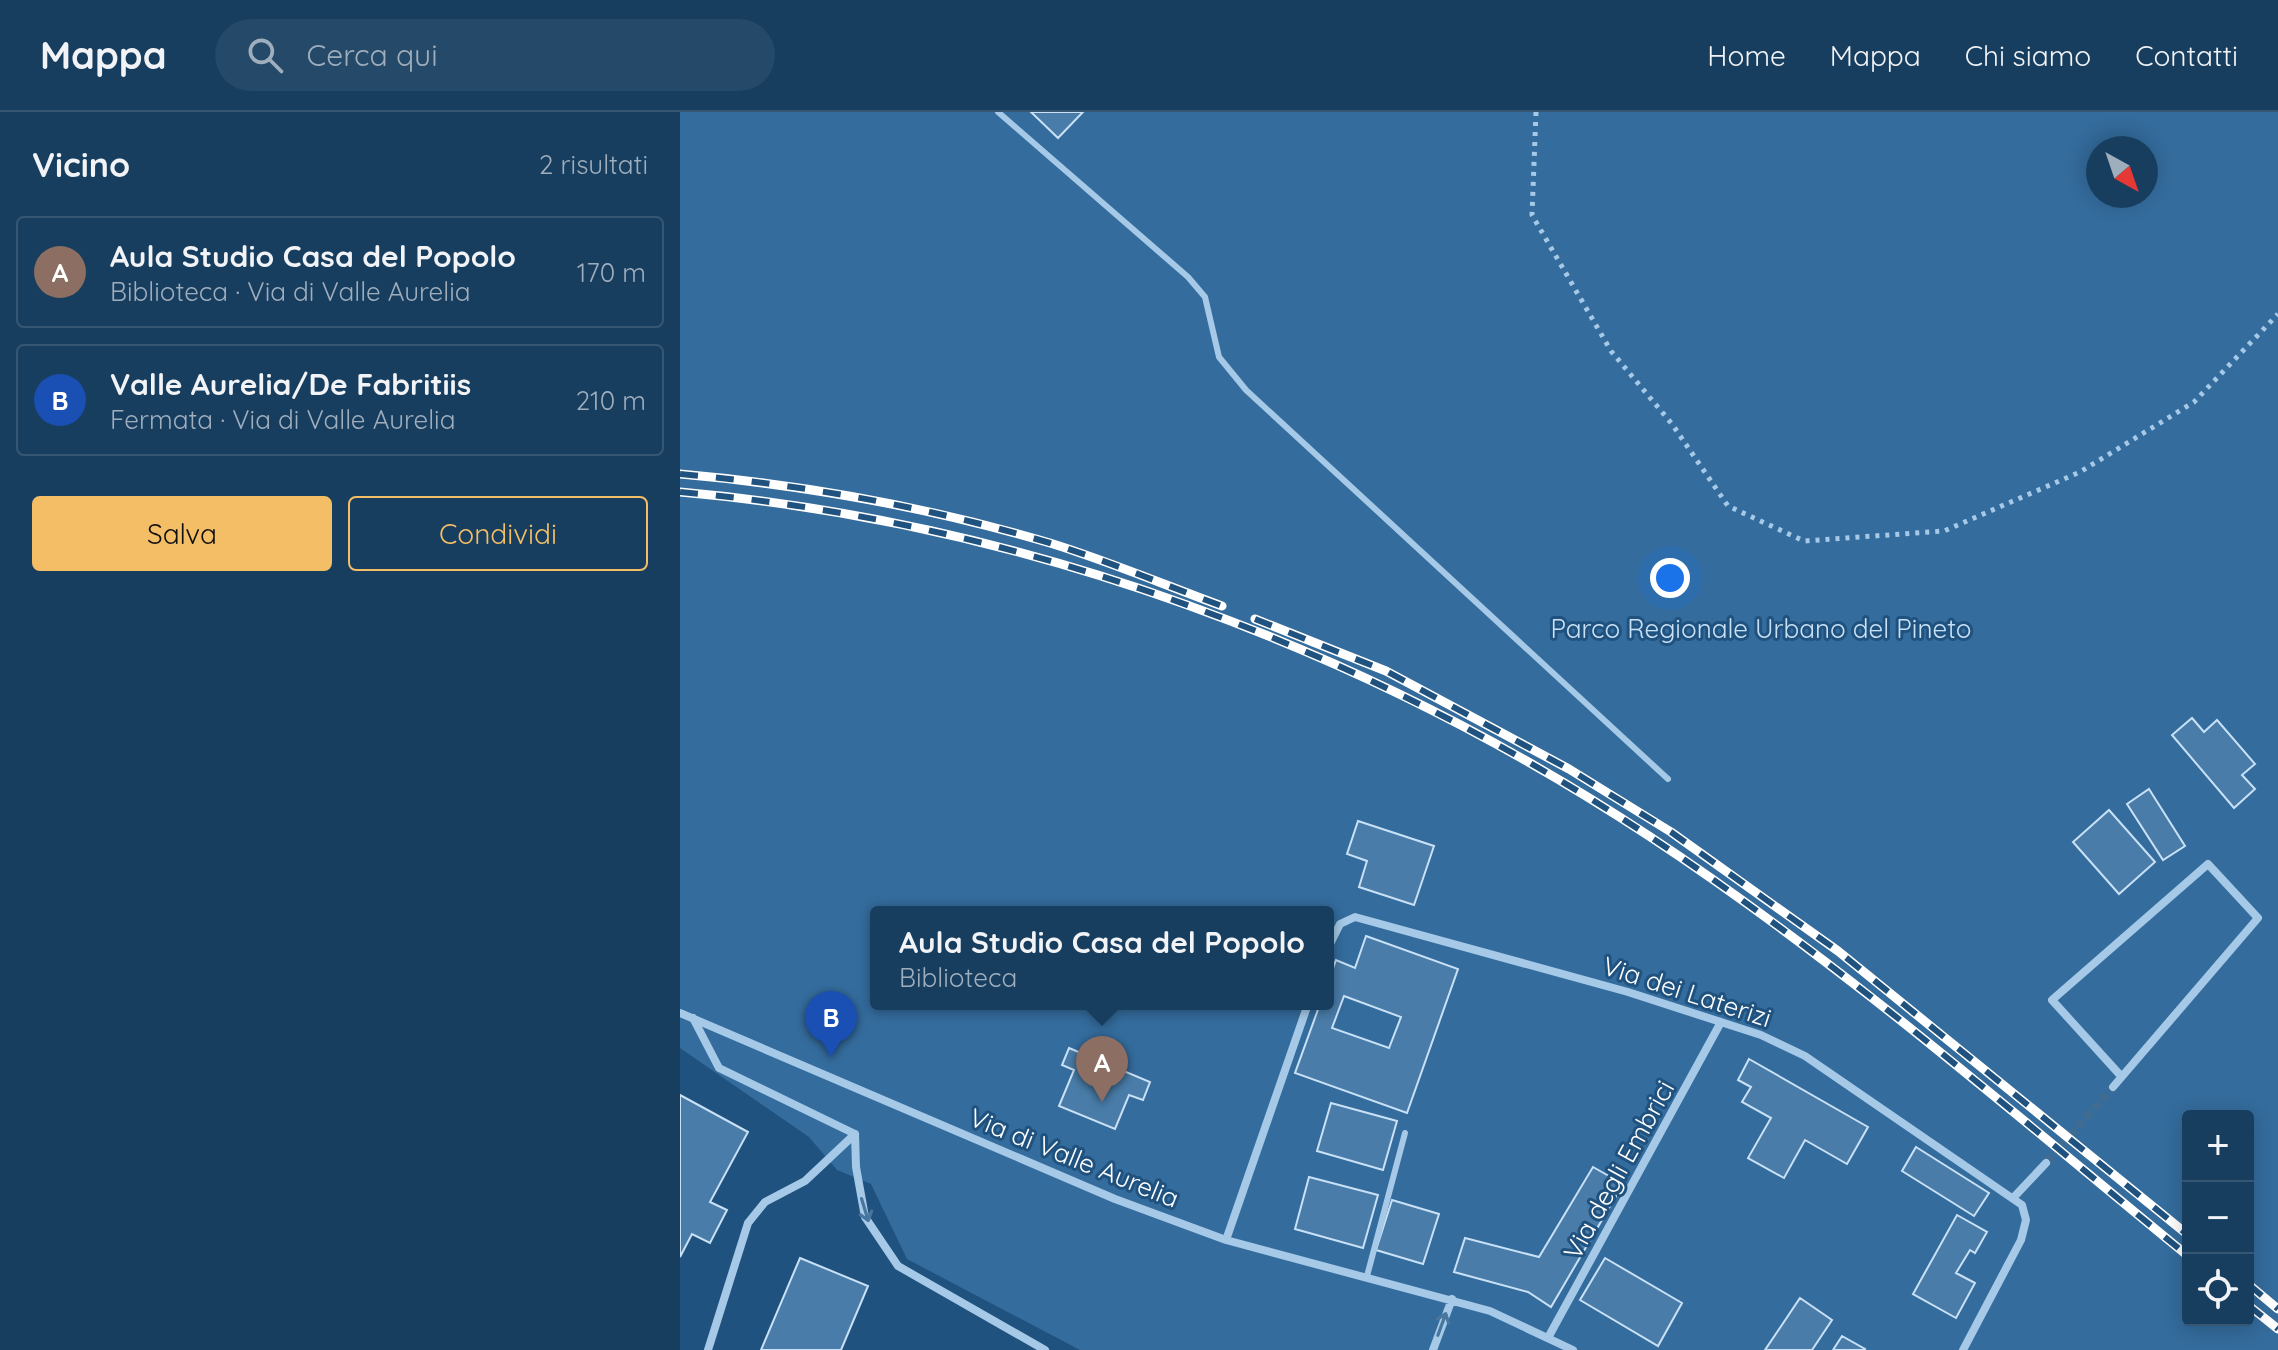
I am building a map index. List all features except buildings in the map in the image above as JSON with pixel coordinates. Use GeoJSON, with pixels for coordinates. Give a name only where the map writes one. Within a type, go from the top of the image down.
{"type":"FeatureCollection","features":[{"type":"Feature","properties":{"kind":"street"},"geometry":{"type":"LineString","coordinates":[[2113,1087],[2258,918],[2208,864],[2052,1000],[2121,1076]]}},
{"type":"Feature","properties":{"kind":"street","name":"Via dei Laterizi"},"geometry":{"type":"LineString","coordinates":[[1334,936],[1340,924],[1355,917],[1721,1022],[1805,1056],[1911,1131],[2014,1197]]}},
{"type":"Feature","properties":{"kind":"street"},"geometry":{"type":"LineString","coordinates":[[1226,1240],[1306,1010]]}},
{"type":"Feature","properties":{"kind":"street","name":"Via di Valle Aurelia"},"geometry":{"type":"LineString","coordinates":[[680,1013],[1060,1177],[1226,1240],[1452,1299],[1504,1316],[1573,1350]]}},
{"type":"Feature","properties":{"kind":"street"},"geometry":{"type":"LineString","coordinates":[[693,1018],[719,1068],[855,1134]]}},
{"type":"Feature","properties":{"kind":"street","name":"Via degli Embrici"},"geometry":{"type":"LineString","coordinates":[[1549,1336],[1721,1022]]}},
{"type":"Feature","properties":{"kind":"street"},"geometry":{"type":"LineString","coordinates":[[708,1350],[748,1223],[765,1202],[805,1181],[855,1134]]}},
{"type":"Feature","properties":{"kind":"street"},"geometry":{"type":"LineString","coordinates":[[855,1134],[856,1167],[865,1217],[898,1266],[1045,1350]]}},
{"type":"Feature","properties":{"kind":"street"},"geometry":{"type":"LineString","coordinates":[[1963,1350],[2025,1230],[2025,1213],[2014,1197],[2046,1163]]}},
{"type":"Feature","properties":{"kind":"street"},"geometry":{"type":"LineString","coordinates":[[1433,1350],[1452,1299]]}},
{"type":"Feature","properties":{"kind":"lane"},"geometry":{"type":"LineString","coordinates":[[998,112],[1188,277],[1205,297],[1219,357],[1246,390],[1668,779]]}},
{"type":"Feature","properties":{"kind":"lane"},"geometry":{"type":"LineString","coordinates":[[1367,1276],[1405,1133]]}},
{"type":"Feature","properties":{"kind":"path"},"geometry":{"type":"LineString","coordinates":[[1536,112],[1532,215],[1611,351],[1672,424],[1728,506],[1804,541],[1944,531],[2080,472],[2194,402],[2278,314]]}},
{"type":"Feature","properties":{"kind":"green space","name":"Parco Regionale Urbano del Pineto"},"geometry":{"type":"Polygon","coordinates":[[[680,112],[2278,112],[2278,1350],[1080,1350],[907,1259],[871,1184],[837,1170],[809,1137],[680,1048],[680,112]]]}},
{"type":"Feature","properties":{"kind":"tunnel"},"geometry":{"type":"LineString","coordinates":[[2046,1163],[2113,1087]]}},
{"type":"Feature","properties":{"kind":"railway"},"geometry":{"type":"LineString","coordinates":[[680,474],[820,491],[913,508],[1004,530],[1072,550],[1222,606]]}},
{"type":"Feature","properties":{"kind":"railway"},"geometry":{"type":"LineString","coordinates":[[680,492],[808,508],[936,532],[1062,564],[1186,604],[1307,652],[1425,707],[1539,768],[1649,836],[1789,934],[1924,1039],[2186,1254]]}},
{"type":"Feature","properties":{"kind":"railway"},"geometry":{"type":"LineString","coordinates":[[1255,619],[1386,671],[1569,769],[1671,832],[1838,951],[2182,1230]]}},
{"type":"Feature","properties":{"kind":"railway"},"geometry":{"type":"LineString","coordinates":[[2254,1289],[2278,1309]]}},
{"type":"Feature","properties":{"kind":"railway"},"geometry":{"type":"LineString","coordinates":[[2254,1310],[2278,1329]]}},
{"type":"Feature","properties":{"kind":"place","name":"Valle Aurelia/De Fabritiis"},"geometry":{"type":"Point","coordinates":[831,1057]}},
{"type":"Feature","properties":{"kind":"place","name":"Aula Studio Casa del Popolo"},"geometry":{"type":"Point","coordinates":[1102,1102]}}]}
